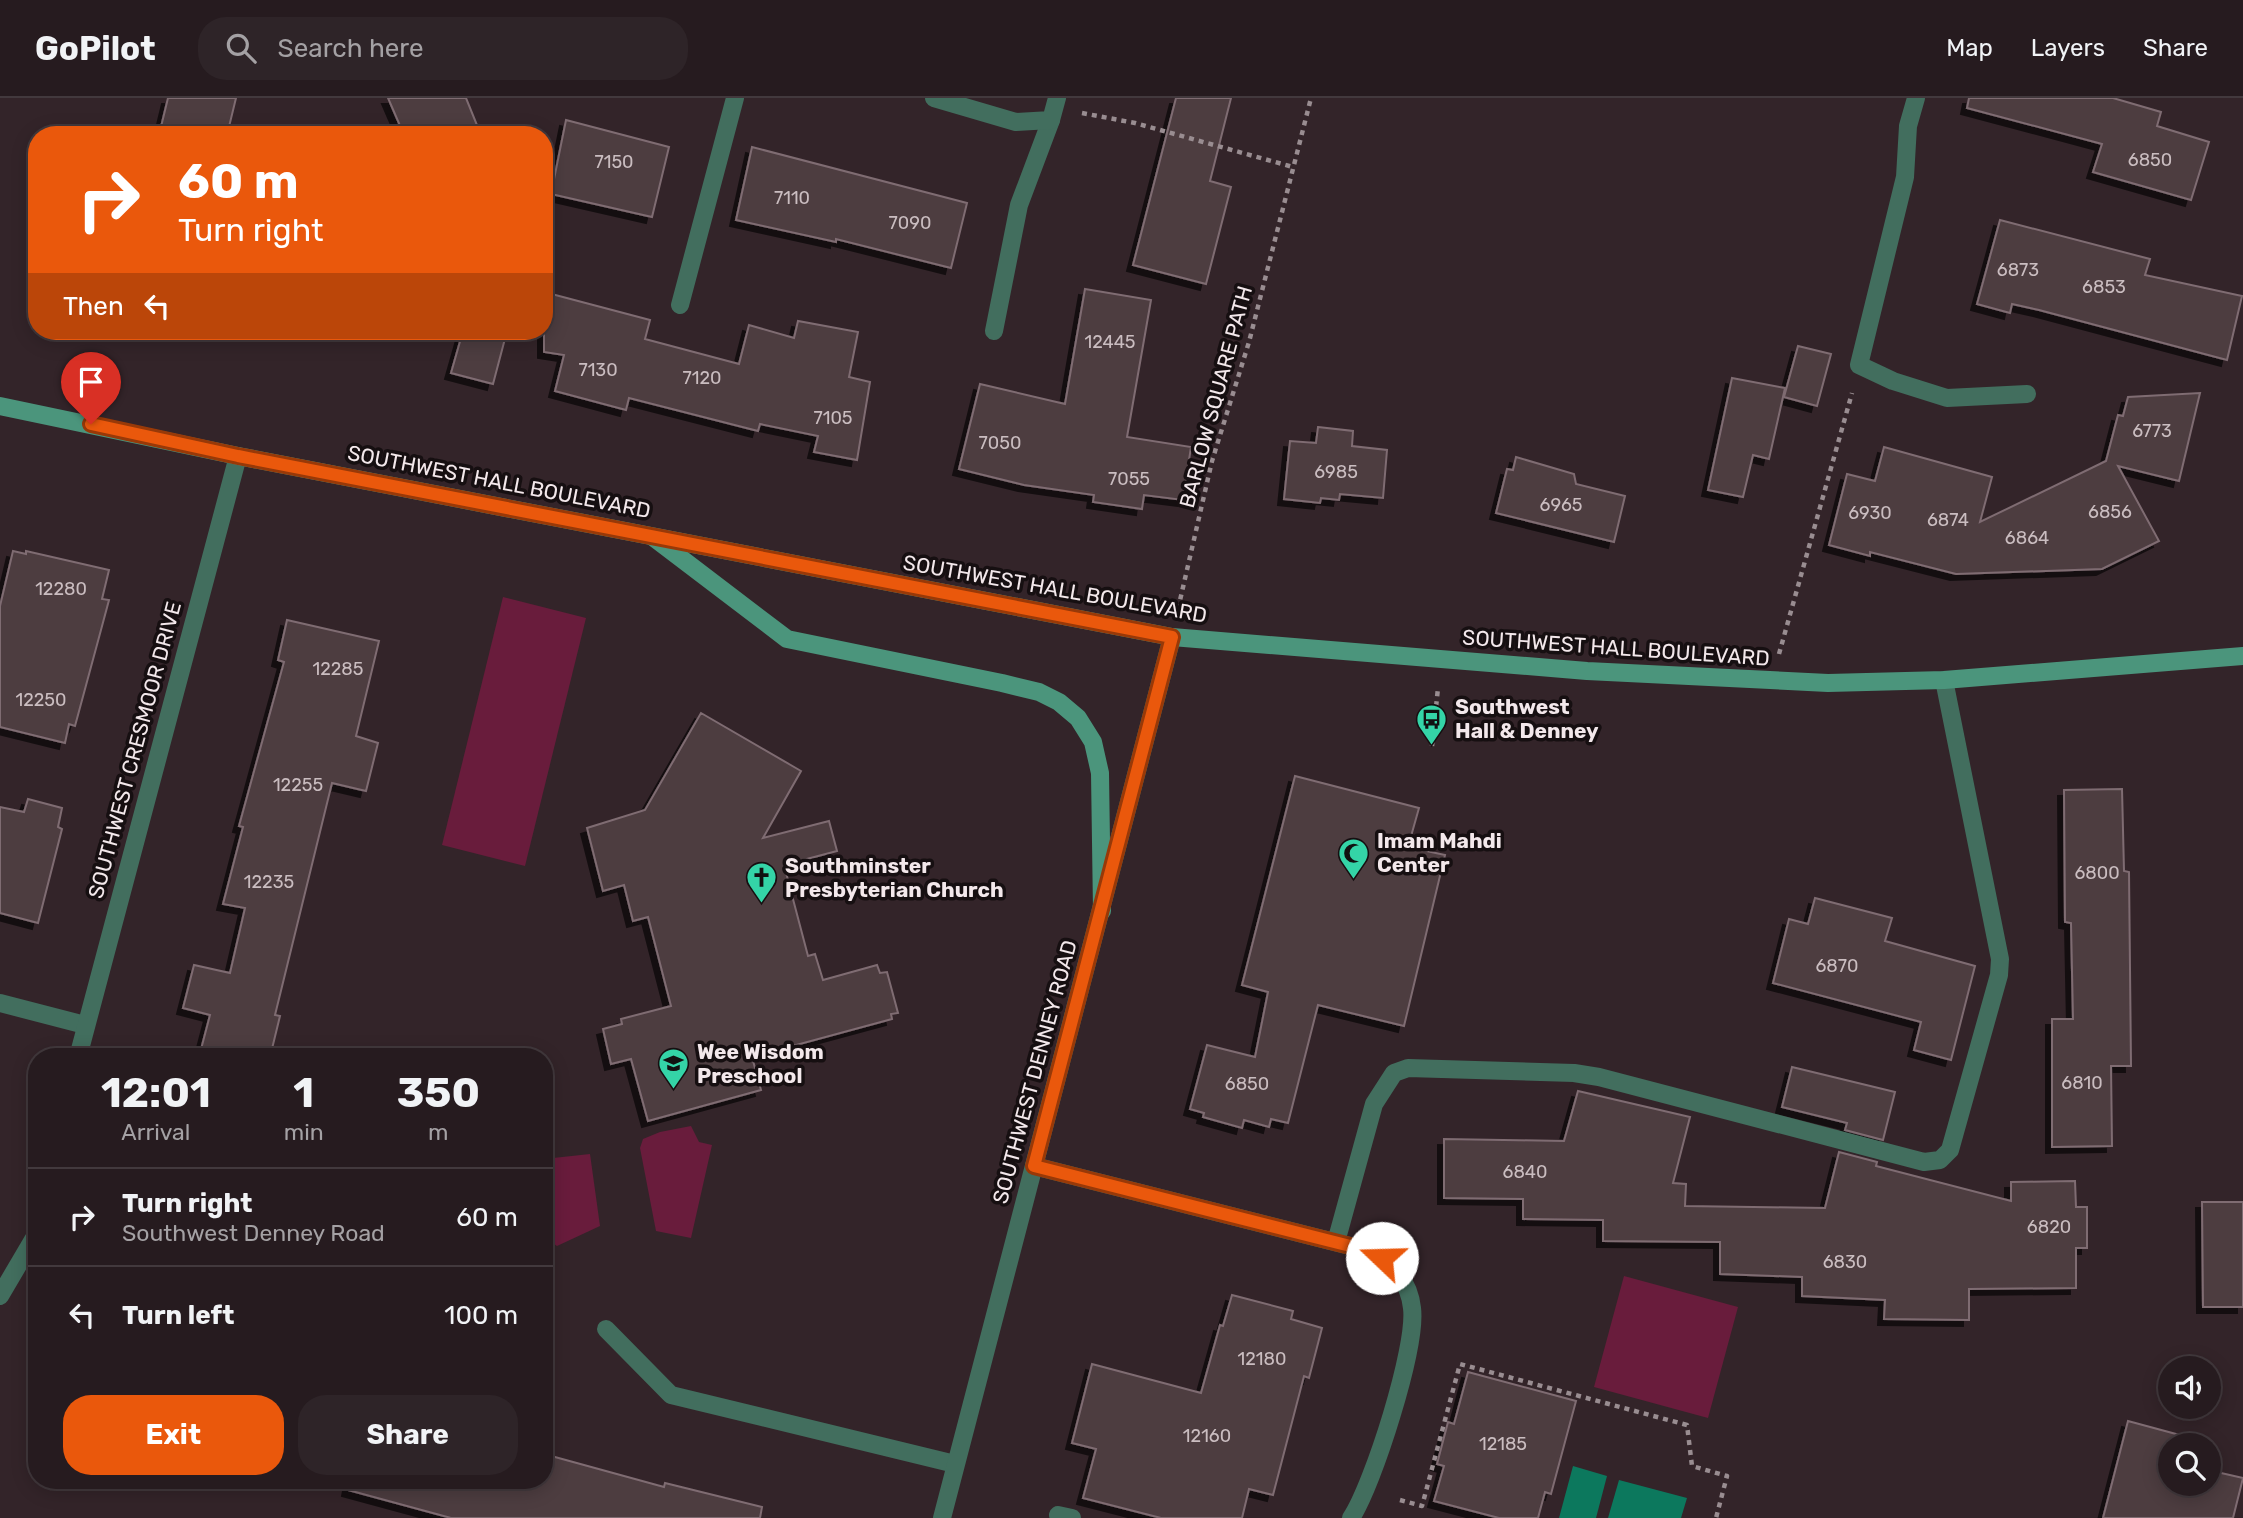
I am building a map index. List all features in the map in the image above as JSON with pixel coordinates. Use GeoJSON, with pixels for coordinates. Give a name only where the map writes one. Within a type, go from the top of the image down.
{"type":"FeatureCollection","features":[{"type":"Feature","properties":{"kind":"main road","name":"SOUTHWEST HALL BOULEVARD"},"geometry":{"type":"LineString","coordinates":[[0,406],[238,456],[1172,637],[1441,659],[1772,681],[1944,680],[2243,656]]}},
{"type":"Feature","properties":{"kind":"main road"},"geometry":{"type":"LineString","coordinates":[[649,534],[786,639],[1002,683],[1039,692],[1059,702],[1078,718],[1093,742],[1100,773],[1102,911]]}},
{"type":"Feature","properties":{"kind":"street"},"geometry":{"type":"LineString","coordinates":[[680,305],[735,98]]}},
{"type":"Feature","properties":{"kind":"street"},"geometry":{"type":"LineString","coordinates":[[934,98],[1016,122],[1051,120]]}},
{"type":"Feature","properties":{"kind":"street"},"geometry":{"type":"LineString","coordinates":[[994,331],[1019,205],[1057,98]]}},
{"type":"Feature","properties":{"kind":"street"},"geometry":{"type":"LineString","coordinates":[[1916,98],[1908,126],[1905,177],[1859,365],[1893,381],[1947,398],[2027,394]]}},
{"type":"Feature","properties":{"kind":"street","name":"SOUTHWEST CRESMOOR DRIVE"},"geometry":{"type":"LineString","coordinates":[[80,1048],[238,456]]}},
{"type":"Feature","properties":{"kind":"street","name":"SOUTHWEST DENNEY ROAD"},"geometry":{"type":"LineString","coordinates":[[942,1518],[1172,637]]}},
{"type":"Feature","properties":{"kind":"street"},"geometry":{"type":"LineString","coordinates":[[1336,1242],[1374,1104],[1394,1073],[1408,1068],[1574,1073],[1599,1077],[1924,1162],[1940,1160],[1950,1150],[1999,975],[2000,959],[1944,680]]}},
{"type":"Feature","properties":{"kind":"street"},"geometry":{"type":"LineString","coordinates":[[0,1003],[85,1025]]}},
{"type":"Feature","properties":{"kind":"street"},"geometry":{"type":"LineString","coordinates":[[1034,1166],[1370,1251],[1394,1265],[1412,1307],[1411,1335],[1376,1467],[1364,1500],[1352,1518]]}},
{"type":"Feature","properties":{"kind":"street"},"geometry":{"type":"LineString","coordinates":[[0,1296],[28,1248]]}},
{"type":"Feature","properties":{"kind":"street"},"geometry":{"type":"LineString","coordinates":[[606,1329],[671,1395],[956,1464]]}},
{"type":"Feature","properties":{"kind":"path","name":"BARLOW SQUARE PATH"},"geometry":{"type":"LineString","coordinates":[[1172,637],[1212,461],[1249,342],[1311,98]]}},
{"type":"Feature","properties":{"kind":"path"},"geometry":{"type":"LineString","coordinates":[[1051,120],[1075,112],[1117,119],[1293,167]]}},
{"type":"Feature","properties":{"kind":"path"},"geometry":{"type":"LineString","coordinates":[[1772,681],[1859,365]]}},
{"type":"Feature","properties":{"kind":"path"},"geometry":{"type":"LineString","coordinates":[[1432,746],[1441,659]]}},
{"type":"Feature","properties":{"kind":"path"},"geometry":{"type":"LineString","coordinates":[[1400,1500],[1422,1506],[1460,1364],[1687,1425],[1692,1466],[1727,1476],[1716,1518]]}},
{"type":"Feature","properties":{"kind":"shaded area"},"geometry":{"type":"Polygon","coordinates":[[[503,597],[586,618],[525,866],[442,845],[503,597]]]}},
{"type":"Feature","properties":{"kind":"shaded area"},"geometry":{"type":"Polygon","coordinates":[[[691,1126],[699,1142],[712,1145],[691,1238],[656,1231],[640,1148],[643,1139],[660,1132],[691,1126]]]}},
{"type":"Feature","properties":{"kind":"shaded area"},"geometry":{"type":"Polygon","coordinates":[[[590,1154],[600,1226],[557,1246],[553,1243],[553,1158],[590,1154]]]}},
{"type":"Feature","properties":{"kind":"shaded area"},"geometry":{"type":"Polygon","coordinates":[[[1624,1276],[1738,1307],[1708,1418],[1594,1387],[1624,1276]]]}},
{"type":"Feature","properties":{"kind":"shaded area"},"geometry":{"type":"Polygon","coordinates":[[[1573,1466],[1607,1476],[1596,1518],[1559,1518],[1573,1466]]]}},
{"type":"Feature","properties":{"kind":"shaded area"},"geometry":{"type":"Polygon","coordinates":[[[1619,1480],[1687,1498],[1681,1518],[1608,1518],[1619,1480]]]}},
{"type":"Feature","properties":{"kind":"building"},"geometry":{"type":"Polygon","coordinates":[[[168,98],[236,98],[229,126],[161,126],[168,98]]]}},
{"type":"Feature","properties":{"kind":"building"},"geometry":{"type":"Polygon","coordinates":[[[388,98],[466,98],[477,126],[400,126],[388,98]]]}},
{"type":"Feature","properties":{"kind":"building"},"geometry":{"type":"Polygon","coordinates":[[[1176,98],[1231,98],[1210,181],[1231,187],[1206,284],[1133,265],[1176,98]]]}},
{"type":"Feature","properties":{"kind":"building"},"geometry":{"type":"Polygon","coordinates":[[[1969,98],[2113,98],[2161,112],[2157,126],[2209,142],[2191,200],[2093,172],[2102,144],[1967,108],[1969,98]]]}},
{"type":"Feature","properties":{"kind":"building"},"geometry":{"type":"Polygon","coordinates":[[[566,120],[669,147],[652,217],[553,194],[566,120]]]}},
{"type":"Feature","properties":{"kind":"building"},"geometry":{"type":"Polygon","coordinates":[[[752,147],[967,203],[951,268],[836,239],[836,242],[736,220],[752,147]]]}},
{"type":"Feature","properties":{"kind":"building"},"geometry":{"type":"Polygon","coordinates":[[[2000,220],[2150,259],[2145,275],[2242,296],[2227,360],[2039,310],[2012,304],[2010,313],[1977,304],[2000,220]]]}},
{"type":"Feature","properties":{"kind":"building"},"geometry":{"type":"Polygon","coordinates":[[[1085,289],[1151,300],[1127,437],[1191,447],[1183,500],[1144,495],[1142,509],[1093,502],[1094,495],[1024,485],[959,469],[980,384],[1065,404],[1085,289]]]}},
{"type":"Feature","properties":{"kind":"building"},"geometry":{"type":"Polygon","coordinates":[[[553,294],[650,320],[645,339],[739,364],[749,325],[794,338],[798,321],[858,332],[849,377],[870,382],[857,460],[814,452],[818,436],[760,424],[758,431],[629,398],[626,410],[555,391],[564,355],[544,352],[544,340],[553,340],[553,294]]]}},
{"type":"Feature","properties":{"kind":"building"},"geometry":{"type":"Polygon","coordinates":[[[460,340],[505,340],[493,384],[451,373],[460,340]]]}},
{"type":"Feature","properties":{"kind":"building"},"geometry":{"type":"Polygon","coordinates":[[[1798,346],[1831,354],[1817,406],[1784,397],[1798,346]]]}},
{"type":"Feature","properties":{"kind":"building"},"geometry":{"type":"Polygon","coordinates":[[[1732,378],[1785,388],[1769,459],[1753,455],[1743,497],[1708,490],[1732,378]]]}},
{"type":"Feature","properties":{"kind":"building"},"geometry":{"type":"Polygon","coordinates":[[[2200,393],[2179,481],[2118,466],[2159,541],[2102,569],[1956,574],[1870,552],[1870,556],[1829,545],[1847,474],[1875,481],[1884,447],[1992,477],[1980,522],[2106,461],[2118,415],[2123,416],[2128,397],[2200,393]]]}},
{"type":"Feature","properties":{"kind":"building"},"geometry":{"type":"Polygon","coordinates":[[[1318,427],[1353,431],[1352,446],[1387,450],[1383,498],[1340,494],[1339,500],[1321,498],[1320,503],[1284,499],[1290,441],[1316,443],[1318,427]]]}},
{"type":"Feature","properties":{"kind":"building"},"geometry":{"type":"Polygon","coordinates":[[[1516,457],[1574,474],[1576,484],[1625,496],[1614,542],[1496,513],[1507,469],[1513,470],[1516,457]]]}},
{"type":"Feature","properties":{"kind":"building"},"geometry":{"type":"Polygon","coordinates":[[[13,551],[26,554],[26,551],[109,570],[102,599],[109,600],[75,726],[69,724],[65,743],[0,727],[0,606],[13,551]]]}},
{"type":"Feature","properties":{"kind":"building"},"geometry":{"type":"Polygon","coordinates":[[[287,620],[379,641],[356,736],[378,743],[366,791],[332,783],[275,1015],[280,1016],[272,1048],[201,1048],[210,1015],[183,1008],[194,965],[230,973],[245,908],[223,904],[243,827],[239,826],[284,662],[278,660],[287,620]]]}},
{"type":"Feature","properties":{"kind":"building","name":"Southminster Presbyterian Church"},"geometry":{"type":"Polygon","coordinates":[[[701,713],[801,771],[763,838],[829,821],[837,851],[784,865],[808,956],[815,954],[823,980],[877,965],[880,973],[887,972],[898,1013],[891,1014],[892,1019],[752,1057],[761,1090],[648,1121],[631,1059],[611,1064],[603,1029],[622,1024],[621,1019],[671,1006],[648,917],[633,921],[624,885],[603,891],[587,828],[645,810],[701,713]]]}},
{"type":"Feature","properties":{"kind":"building","name":"Imam Mahdi Center"},"geometry":{"type":"Polygon","coordinates":[[[1295,776],[1419,808],[1408,847],[1445,855],[1404,1026],[1318,1005],[1288,1123],[1271,1119],[1269,1127],[1244,1120],[1242,1128],[1203,1117],[1204,1113],[1190,1109],[1207,1045],[1255,1057],[1268,992],[1242,985],[1295,776]]]}},
{"type":"Feature","properties":{"kind":"building"},"geometry":{"type":"Polygon","coordinates":[[[2122,789],[2124,871],[2129,872],[2131,1066],[2111,1066],[2112,1146],[2052,1147],[2052,1019],[2073,1019],[2071,923],[2065,922],[2064,790],[2122,789]]]}},
{"type":"Feature","properties":{"kind":"building"},"geometry":{"type":"Polygon","coordinates":[[[28,799],[62,808],[58,827],[62,829],[38,923],[0,913],[0,807],[24,812],[28,799]]]}},
{"type":"Feature","properties":{"kind":"building"},"geometry":{"type":"Polygon","coordinates":[[[1815,898],[1892,918],[1885,941],[1975,966],[1951,1060],[1914,1050],[1921,1022],[1773,983],[1789,919],[1808,924],[1815,898]]]}},
{"type":"Feature","properties":{"kind":"building"},"geometry":{"type":"Polygon","coordinates":[[[1792,1067],[1895,1092],[1883,1140],[1845,1130],[1847,1123],[1782,1107],[1792,1067]]]}},
{"type":"Feature","properties":{"kind":"building"},"geometry":{"type":"Polygon","coordinates":[[[1578,1091],[1690,1117],[1673,1183],[1686,1184],[1685,1206],[1825,1208],[1839,1152],[1877,1162],[1876,1166],[2011,1201],[2011,1182],[2075,1181],[2076,1207],[2087,1207],[2087,1248],[2076,1248],[2076,1288],[1969,1289],[1969,1320],[1884,1319],[1885,1300],[1802,1296],[1802,1277],[1720,1274],[1720,1242],[1603,1241],[1603,1220],[1523,1219],[1523,1199],[1444,1198],[1444,1139],[1564,1141],[1578,1091]]]}},
{"type":"Feature","properties":{"kind":"building"},"geometry":{"type":"Polygon","coordinates":[[[2202,1202],[2243,1202],[2243,1307],[2203,1307],[2202,1202]]]}},
{"type":"Feature","properties":{"kind":"building"},"geometry":{"type":"Polygon","coordinates":[[[1232,1295],[1293,1311],[1291,1319],[1322,1328],[1309,1378],[1304,1376],[1273,1495],[1249,1489],[1242,1518],[1161,1518],[1083,1498],[1096,1449],[1072,1443],[1092,1364],[1201,1393],[1220,1325],[1223,1326],[1232,1295]]]}},
{"type":"Feature","properties":{"kind":"building"},"geometry":{"type":"Polygon","coordinates":[[[1468,1372],[1576,1401],[1551,1494],[1545,1492],[1538,1518],[1499,1518],[1434,1501],[1444,1466],[1437,1464],[1448,1422],[1454,1424],[1468,1372]]]}},
{"type":"Feature","properties":{"kind":"building"},"geometry":{"type":"Polygon","coordinates":[[[2128,1421],[2172,1433],[2158,1433],[2158,1496],[2221,1496],[2221,1473],[2243,1478],[2233,1518],[2103,1518],[2128,1421]]]}},
{"type":"Feature","properties":{"kind":"building"},"geometry":{"type":"Polygon","coordinates":[[[553,1456],[664,1487],[665,1483],[762,1507],[760,1518],[451,1518],[348,1490],[553,1489],[553,1456]]]}},
{"type":"Feature","properties":{"kind":"place","name":"Southwest Hall & Denney"},"geometry":{"type":"Point","coordinates":[1432,746]}},
{"type":"Feature","properties":{"kind":"place","name":"Imam Mahdi Center"},"geometry":{"type":"Point","coordinates":[1354,880]}},
{"type":"Feature","properties":{"kind":"place","name":"Southminster Presbyterian Church"},"geometry":{"type":"Point","coordinates":[762,905]}},
{"type":"Feature","properties":{"kind":"place","name":"Wee Wisdom Preschool"},"geometry":{"type":"Point","coordinates":[674,1091]}},
{"type":"Feature","properties":{"kind":"route"},"geometry":{"type":"LineString","coordinates":[[91,424],[238,456],[1172,637],[1034,1166],[1370,1251],[1382,1258]]}}]}
